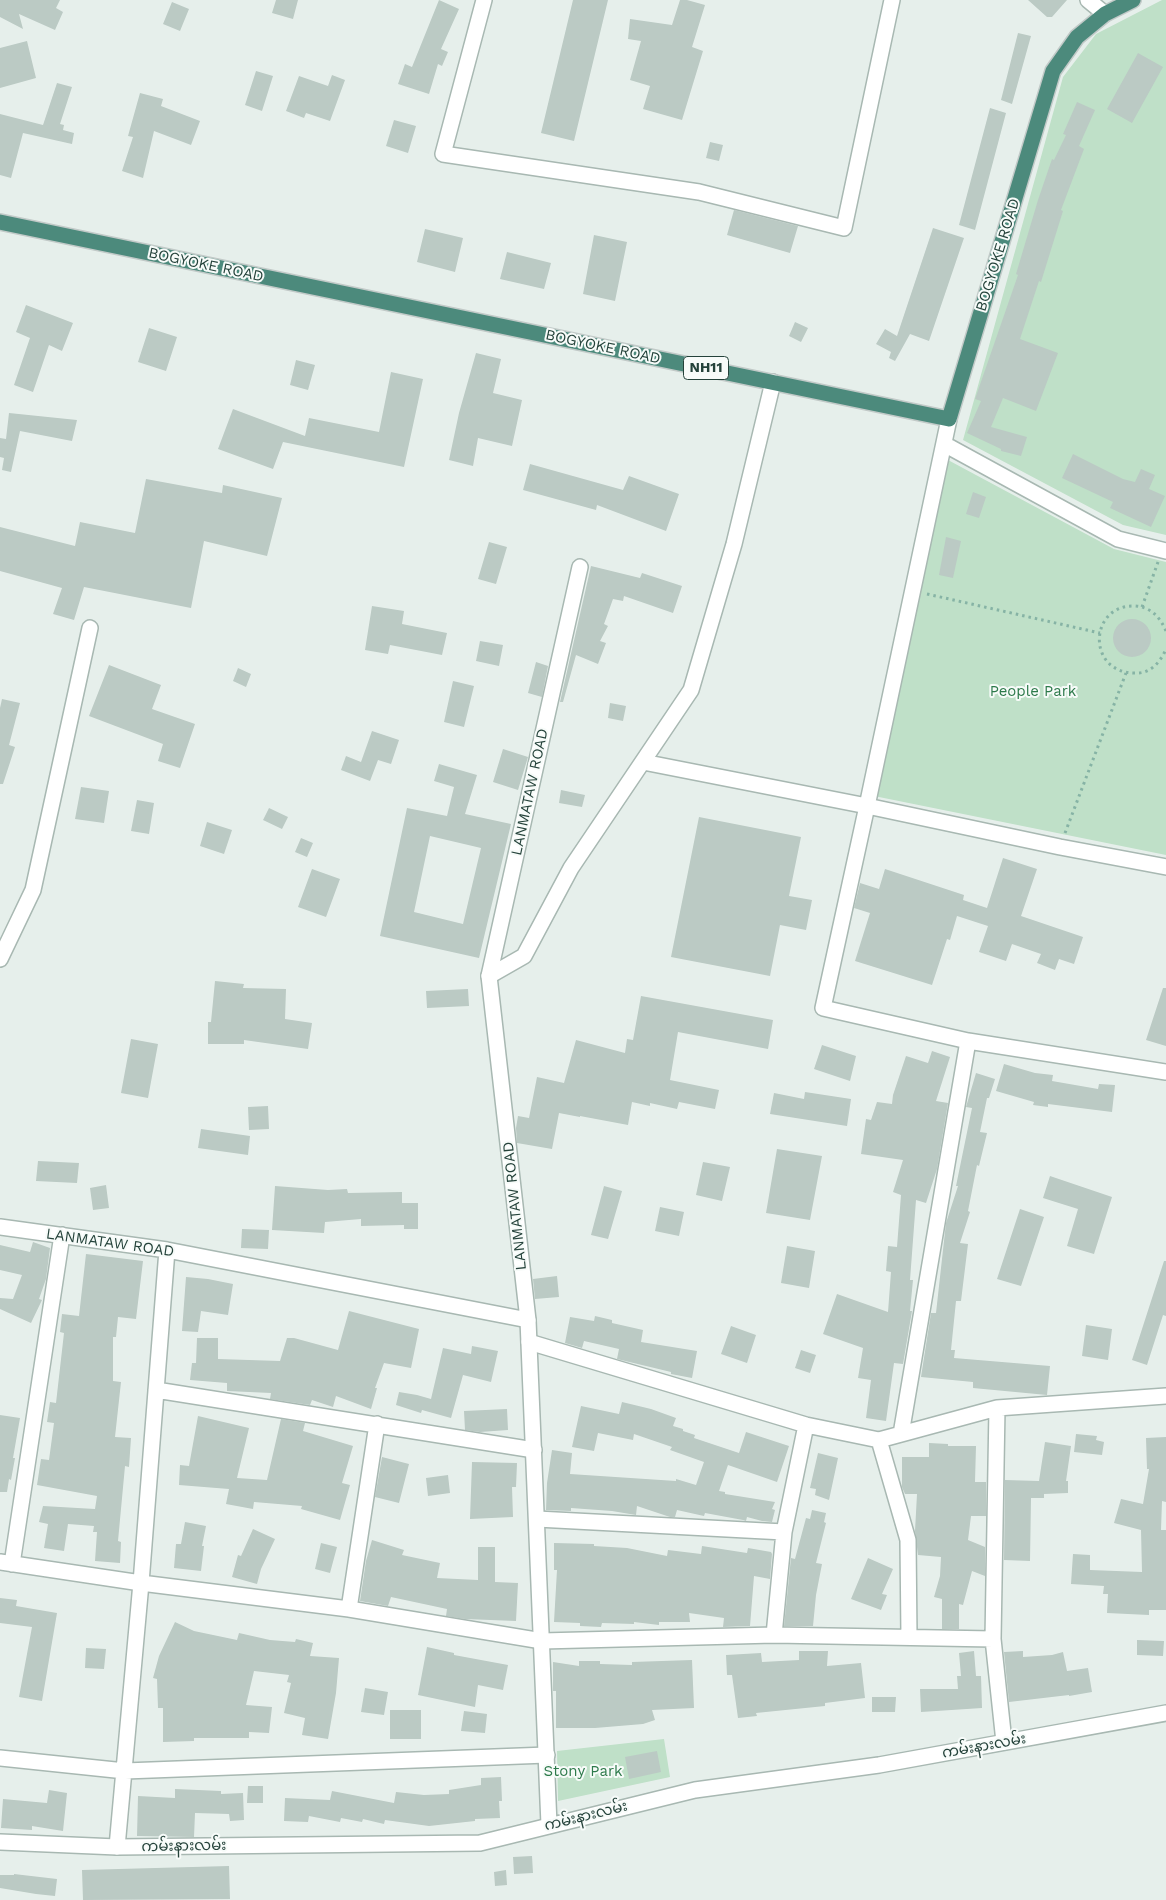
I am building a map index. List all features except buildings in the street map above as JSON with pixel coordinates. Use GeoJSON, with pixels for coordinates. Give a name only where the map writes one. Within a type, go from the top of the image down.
{"type":"FeatureCollection","features":[{"type":"Feature","properties":{"kind":"highway","name":"BOGYOKE ROAD"},"geometry":{"type":"LineString","coordinates":[[0,222],[949,418],[1053,71],[1077,36],[1105,14],[1133,0]]}},
{"type":"Feature","properties":{"kind":"street"},"geometry":{"type":"LineString","coordinates":[[484,0],[442,154],[699,192],[844,228],[892,0]]}},
{"type":"Feature","properties":{"kind":"street"},"geometry":{"type":"LineString","coordinates":[[1088,0],[1105,14]]}},
{"type":"Feature","properties":{"kind":"street"},"geometry":{"type":"LineString","coordinates":[[489,976],[524,956],[571,868],[692,690],[734,544],[773,382]]}},
{"type":"Feature","properties":{"kind":"street"},"geometry":{"type":"LineString","coordinates":[[949,418],[868,806],[822,1008],[968,1041],[1166,1072]]}},
{"type":"Feature","properties":{"kind":"street"},"geometry":{"type":"LineString","coordinates":[[944,444],[1118,539],[1164,551]]}},
{"type":"Feature","properties":{"kind":"street","name":"LANMATAW ROAD"},"geometry":{"type":"LineString","coordinates":[[0,1227],[166,1250],[528,1320],[489,976],[580,567]]}},
{"type":"Feature","properties":{"kind":"street"},"geometry":{"type":"LineString","coordinates":[[0,959],[33,890],[90,628]]}},
{"type":"Feature","properties":{"kind":"street"},"geometry":{"type":"LineString","coordinates":[[643,762],[868,806],[1060,848],[1166,867]]}},
{"type":"Feature","properties":{"kind":"street"},"geometry":{"type":"LineString","coordinates":[[902,1434],[968,1041]]}},
{"type":"Feature","properties":{"kind":"street"},"geometry":{"type":"LineString","coordinates":[[62,1235],[6,1563],[141,1584],[349,1609],[542,1640],[774,1635],[994,1639]]}},
{"type":"Feature","properties":{"kind":"street"},"geometry":{"type":"LineString","coordinates":[[117,1847],[141,1584],[166,1250]]}},
{"type":"Feature","properties":{"kind":"street"},"geometry":{"type":"LineString","coordinates":[[528,1320],[549,1825]]}},
{"type":"Feature","properties":{"kind":"street"},"geometry":{"type":"LineString","coordinates":[[529,1342],[806,1425],[878,1440],[997,1408],[1166,1396]]}},
{"type":"Feature","properties":{"kind":"street"},"geometry":{"type":"LineString","coordinates":[[156,1390],[534,1450]]}},
{"type":"Feature","properties":{"kind":"street"},"geometry":{"type":"LineString","coordinates":[[997,1408],[994,1639],[1004,1742]]}},
{"type":"Feature","properties":{"kind":"street"},"geometry":{"type":"LineString","coordinates":[[349,1609],[377,1424]]}},
{"type":"Feature","properties":{"kind":"street"},"geometry":{"type":"LineString","coordinates":[[774,1635],[784,1532],[806,1425]]}},
{"type":"Feature","properties":{"kind":"street"},"geometry":{"type":"LineString","coordinates":[[878,1440],[908,1540],[909,1637]]}},
{"type":"Feature","properties":{"kind":"street"},"geometry":{"type":"LineString","coordinates":[[536,1519],[784,1532]]}},
{"type":"Feature","properties":{"kind":"street","name":"ကမ်းနားလမ်း"},"geometry":{"type":"LineString","coordinates":[[0,1842],[117,1847],[480,1843],[695,1790],[880,1765],[1166,1713]]}},
{"type":"Feature","properties":{"kind":"street"},"geometry":{"type":"LineString","coordinates":[[0,1758],[125,1771],[547,1755]]}},
{"type":"Feature","properties":{"kind":"path"},"geometry":{"type":"LineString","coordinates":[[1142,607],[1164,551]]}},
{"type":"Feature","properties":{"kind":"path"},"geometry":{"type":"LineString","coordinates":[[912,591],[1100,633]]}},
{"type":"Feature","properties":{"kind":"path"},"geometry":{"type":"LineString","coordinates":[[1166,631],[1162,621],[1153,611],[1142,607],[1127,606],[1114,611],[1105,620],[1100,633],[1099,646],[1104,659],[1114,668],[1126,673],[1140,674],[1152,668],[1162,659],[1166,649]]}},
{"type":"Feature","properties":{"kind":"path"},"geometry":{"type":"LineString","coordinates":[[1060,848],[1126,673]]}},
{"type":"Feature","properties":{"kind":"green space"},"geometry":{"type":"Polygon","coordinates":[[[1162,0],[1166,0],[1166,535],[1123,525],[963,440],[1063,77],[1096,34],[1162,0]]]}},
{"type":"Feature","properties":{"kind":"green space","name":"People Park"},"geometry":{"type":"Polygon","coordinates":[[[948,460],[1114,549],[1166,562],[1166,855],[874,796],[948,460]]]}},
{"type":"Feature","properties":{"kind":"green space","name":"Stony Park"},"geometry":{"type":"Polygon","coordinates":[[[664,1739],[670,1777],[558,1801],[557,1751],[664,1739]]]}}]}
